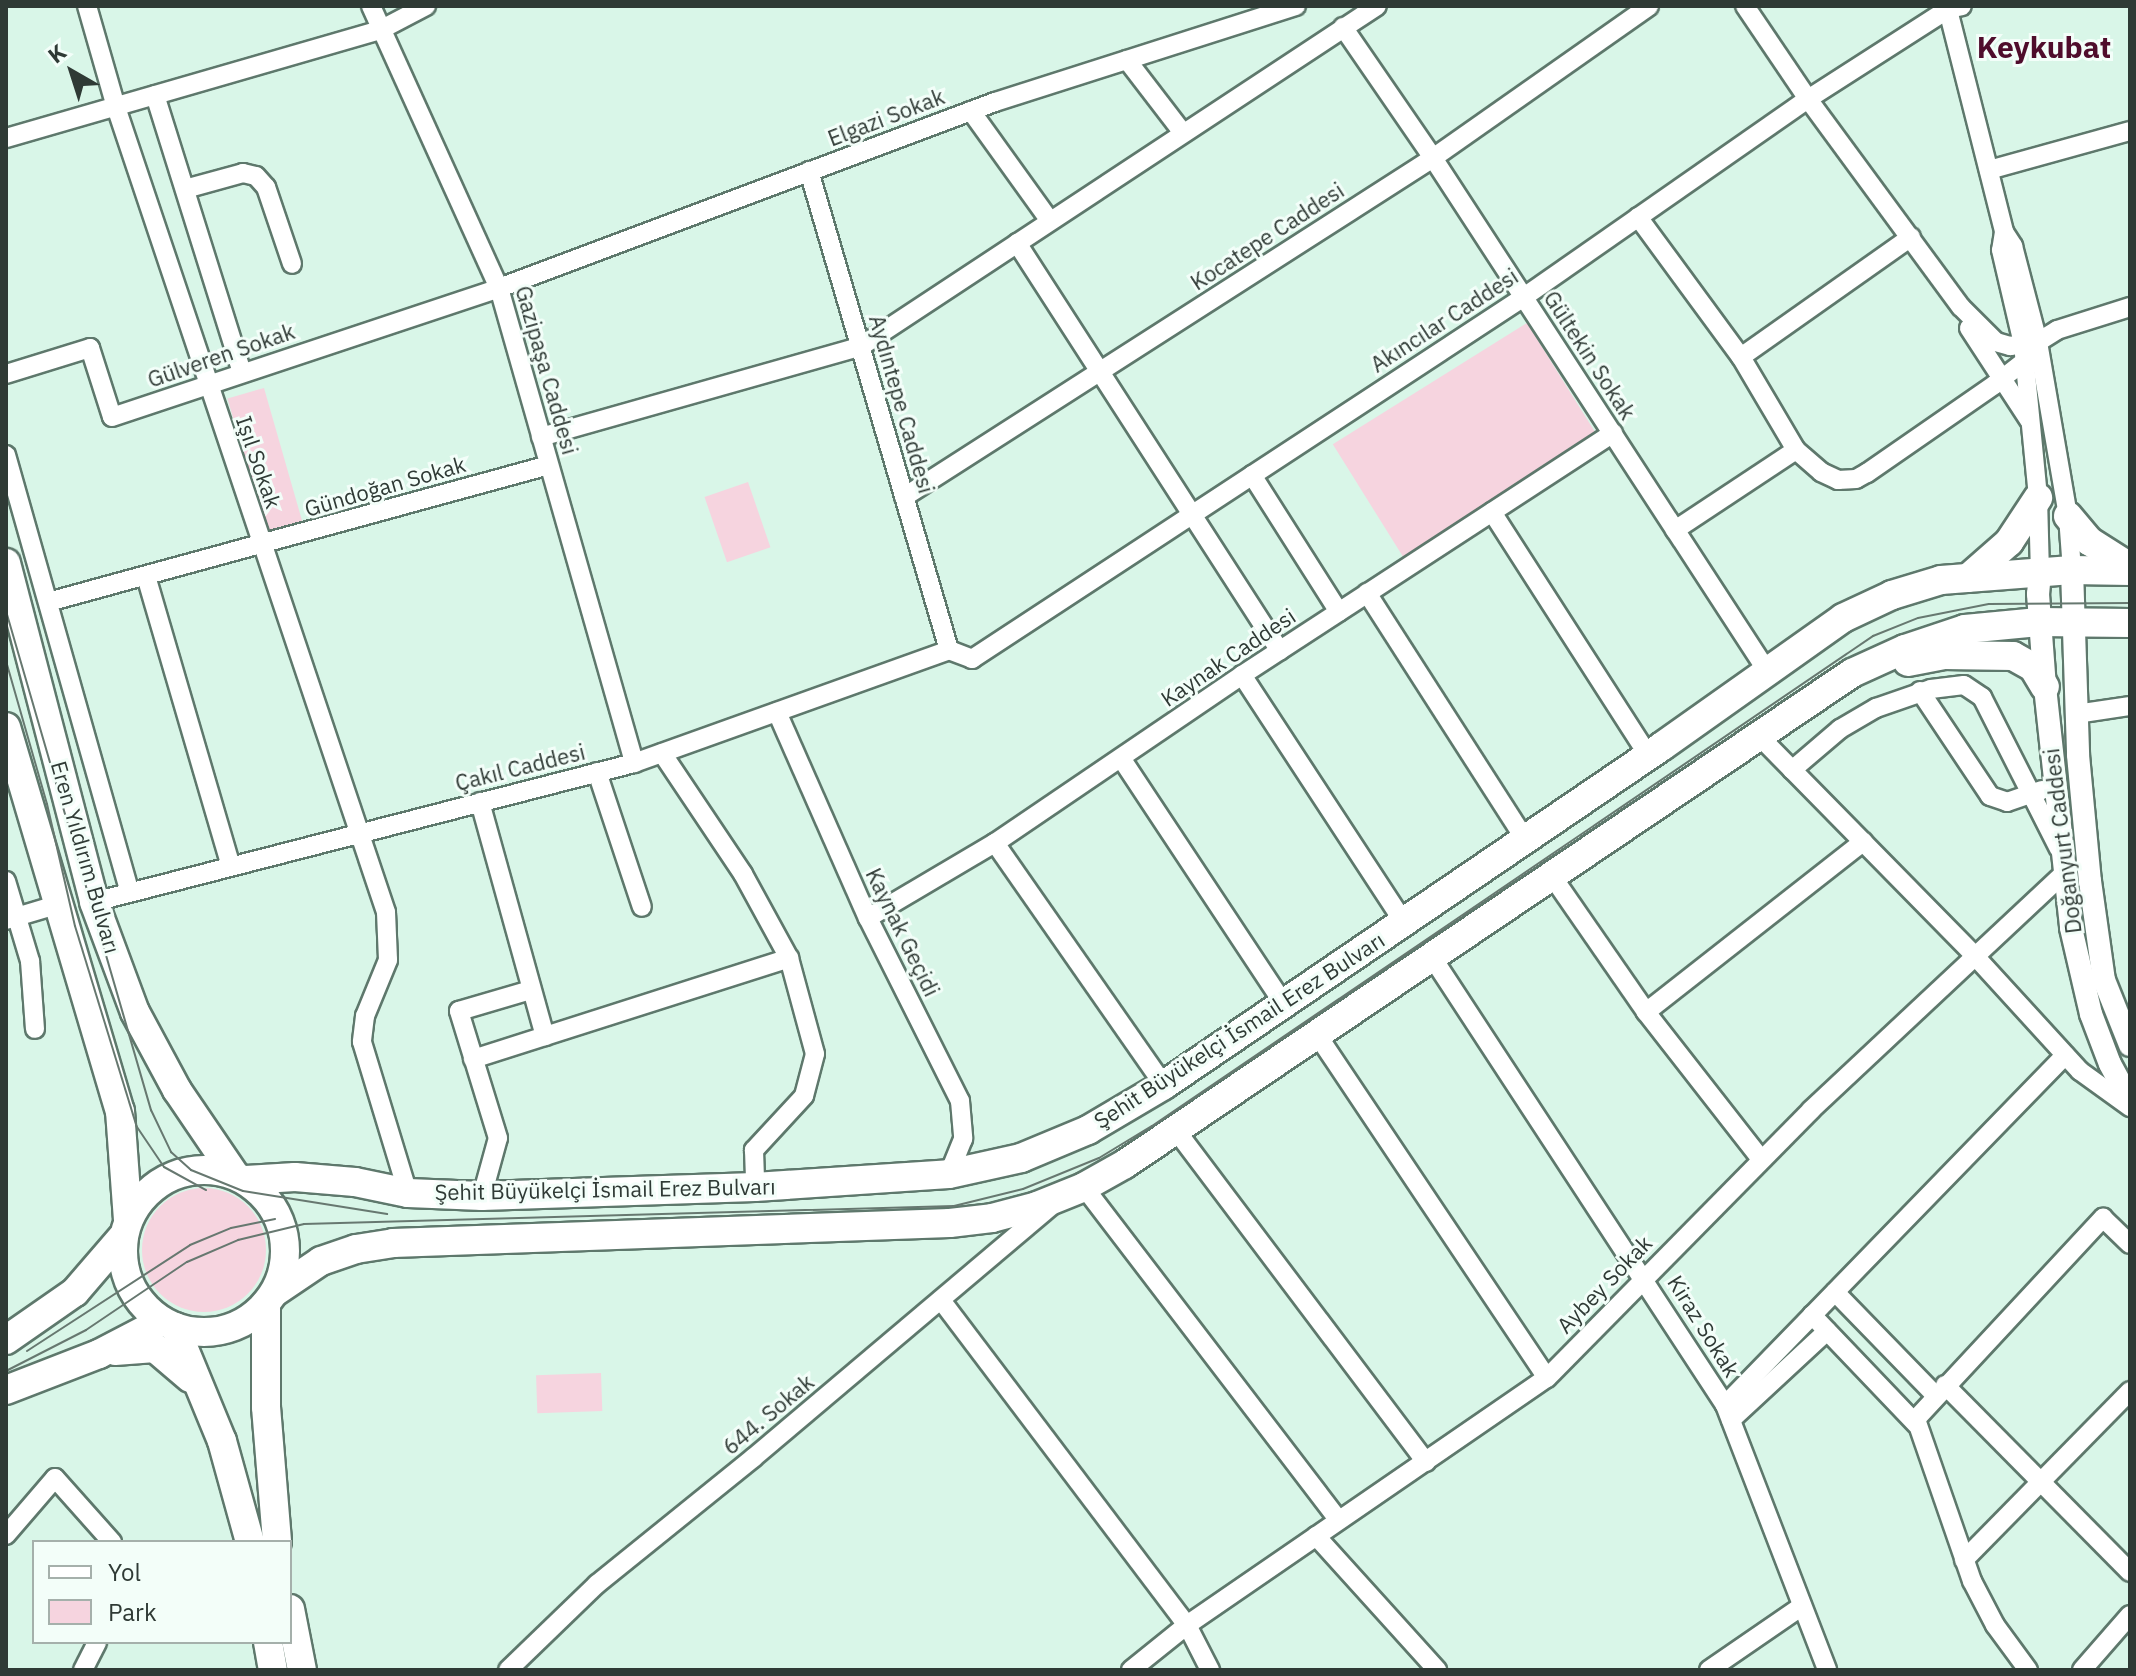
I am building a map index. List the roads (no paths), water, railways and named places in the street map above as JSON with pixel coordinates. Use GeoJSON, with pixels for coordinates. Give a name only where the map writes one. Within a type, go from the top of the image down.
{"type":"FeatureCollection","features":[{"type":"Feature","properties":{"kind":"main road"},"geometry":{"type":"LineString","coordinates":[[1968,578],[2009,542],[2038,498]]}},
{"type":"Feature","properties":{"kind":"main road"},"geometry":{"type":"LineString","coordinates":[[2068,516],[2089,541],[2130,569]]}},
{"type":"Feature","properties":{"kind":"main road","name":"Eren Yıldırım Bulvarı"},"geometry":{"type":"LineString","coordinates":[[6,563],[94,902],[135,1012],[177,1090],[240,1177]]}},
{"type":"Feature","properties":{"kind":"main road","name":"Şehit Büyükelçi İsmail Erez Bulvarı"},"geometry":{"type":"LineString","coordinates":[[240,1177],[295,1177],[355,1182],[408,1193],[482,1196],[755,1187],[949,1174],[997,1165],[1044,1150],[1088,1130],[1164,1085],[1843,618],[1916,586],[2040,572],[2130,569]]}},
{"type":"Feature","properties":{"kind":"main road","name":"Şehit Büyükelçi İsmail Erez Bulvarı"},"geometry":{"type":"LineString","coordinates":[[270,1298],[321,1261],[375,1245],[435,1240],[950,1223],[1013,1213],[1073,1192],[1175,1129],[1852,673],[1905,649],[1965,629],[2039,622],[2130,623]]}},
{"type":"Feature","properties":{"kind":"main road"},"geometry":{"type":"LineString","coordinates":[[1852,673],[1944,655],[2013,656],[2033,667],[2045,687]]}},
{"type":"Feature","properties":{"kind":"main road","name":"Eren Yıldırım Bulvarı"},"geometry":{"type":"LineString","coordinates":[[6,727],[56,905],[120,1111],[126,1228]]}},
{"type":"Feature","properties":{"kind":"main road"},"geometry":{"type":"LineString","coordinates":[[6,1340],[39,1320],[75,1292],[126,1228],[143,1197],[174,1175],[191,1170],[240,1177],[273,1206],[285,1237],[285,1266],[270,1298],[266,1407],[277,1540]]}},
{"type":"Feature","properties":{"kind":"main road"},"geometry":{"type":"LineString","coordinates":[[126,1228],[127,1278],[141,1302],[169,1324],[203,1332],[231,1328],[270,1298]]}},
{"type":"Feature","properties":{"kind":"main road"},"geometry":{"type":"LineString","coordinates":[[6,1390],[169,1324]]}},
{"type":"Feature","properties":{"kind":"main road"},"geometry":{"type":"LineString","coordinates":[[169,1324],[222,1441],[249,1540]]}},
{"type":"Feature","properties":{"kind":"main road"},"geometry":{"type":"LineString","coordinates":[[99,1354],[155,1348],[199,1388]]}},
{"type":"Feature","properties":{"kind":"main road"},"geometry":{"type":"LineString","coordinates":[[292,1619],[302,1670]]}},
{"type":"Feature","properties":{"kind":"main road"},"geometry":{"type":"LineString","coordinates":[[268,1644],[273,1670]]}},
{"type":"Feature","properties":{"kind":"street","name":"Işıl Sokak"},"geometry":{"type":"LineString","coordinates":[[87,6],[116,107],[207,384],[386,912],[389,936],[385,970],[365,1016],[362,1042],[408,1193]]}},
{"type":"Feature","properties":{"kind":"street","name":"Gazipaşa Caddesi"},"geometry":{"type":"LineString","coordinates":[[371,6],[499,288],[634,763]]}},
{"type":"Feature","properties":{"kind":"street"},"geometry":{"type":"LineString","coordinates":[[7,134],[116,107],[380,30],[426,6]]}},
{"type":"Feature","properties":{"kind":"street","name":"Elgazi Sokak"},"geometry":{"type":"LineString","coordinates":[[499,288],[971,111],[1296,6]]}},
{"type":"Feature","properties":{"kind":"street"},"geometry":{"type":"LineString","coordinates":[[541,437],[860,347],[1377,6]]}},
{"type":"Feature","properties":{"kind":"street","name":"Kocatepe Caddesi"},"geometry":{"type":"LineString","coordinates":[[904,497],[1433,158],[1649,6]]}},
{"type":"Feature","properties":{"kind":"street"},"geometry":{"type":"LineString","coordinates":[[1745,6],[1808,99],[1961,307],[1996,342],[2029,349]]}},
{"type":"Feature","properties":{"kind":"street"},"geometry":{"type":"LineString","coordinates":[[1952,7],[2004,232],[2013,246],[2029,349],[2068,516],[2072,570]]}},
{"type":"Feature","properties":{"kind":"street","name":"Akıncılar Caddesi"},"geometry":{"type":"LineString","coordinates":[[949,650],[972,659],[1524,297],[1808,99],[1952,7]]}},
{"type":"Feature","properties":{"kind":"street","name":"Gültekin Sokak"},"geometry":{"type":"LineString","coordinates":[[1343,27],[1433,158],[1767,671]]}},
{"type":"Feature","properties":{"kind":"street"},"geometry":{"type":"LineString","coordinates":[[1127,60],[1183,133]]}},
{"type":"Feature","properties":{"kind":"street"},"geometry":{"type":"LineString","coordinates":[[155,95],[242,373]]}},
{"type":"Feature","properties":{"kind":"street"},"geometry":{"type":"LineString","coordinates":[[971,111],[1050,221]]}},
{"type":"Feature","properties":{"kind":"street"},"geometry":{"type":"LineString","coordinates":[[1989,170],[2130,131]]}},
{"type":"Feature","properties":{"kind":"street","name":"Aydıntepe Caddesi"},"geometry":{"type":"LineString","coordinates":[[809,171],[949,650]]}},
{"type":"Feature","properties":{"kind":"street"},"geometry":{"type":"LineString","coordinates":[[185,189],[243,173],[256,176],[266,187],[292,264]]}},
{"type":"Feature","properties":{"kind":"street"},"geometry":{"type":"LineString","coordinates":[[1638,217],[1741,357],[1796,450],[1821,472],[1838,480],[1856,479],[1867,473],[1994,385],[2029,349],[2079,320],[2130,307]]}},
{"type":"Feature","properties":{"kind":"street"},"geometry":{"type":"LineString","coordinates":[[1741,357],[1911,237]]}},
{"type":"Feature","properties":{"kind":"street"},"geometry":{"type":"LineString","coordinates":[[1017,243],[1280,651]]}},
{"type":"Feature","properties":{"kind":"street","name":"Gülveren Sokak"},"geometry":{"type":"LineString","coordinates":[[6,374],[90,348],[112,417],[499,288]]}},
{"type":"Feature","properties":{"kind":"street"},"geometry":{"type":"LineString","coordinates":[[1961,307],[1963,320],[2031,424]]}},
{"type":"Feature","properties":{"kind":"street"},"geometry":{"type":"LineString","coordinates":[[2029,349],[2040,572]]}},
{"type":"Feature","properties":{"kind":"street","name":"Kaynak Caddesi"},"geometry":{"type":"LineString","coordinates":[[868,918],[995,843],[1242,675],[1613,433]]}},
{"type":"Feature","properties":{"kind":"street"},"geometry":{"type":"LineString","coordinates":[[1675,530],[1796,450]]}},
{"type":"Feature","properties":{"kind":"street"},"geometry":{"type":"LineString","coordinates":[[6,455],[130,892]]}},
{"type":"Feature","properties":{"kind":"street","name":"Gündoğan Sokak"},"geometry":{"type":"LineString","coordinates":[[48,602],[262,546],[549,465]]}},
{"type":"Feature","properties":{"kind":"street"},"geometry":{"type":"LineString","coordinates":[[1252,475],[1339,612]]}},
{"type":"Feature","properties":{"kind":"street"},"geometry":{"type":"LineString","coordinates":[[1492,512],[1648,755]]}},
{"type":"Feature","properties":{"kind":"street","name":"Doğanyurt Caddesi"},"geometry":{"type":"LineString","coordinates":[[2072,570],[2083,818],[2101,962],[2109,999],[2130,1045]]}},
{"type":"Feature","properties":{"kind":"street","name":"Doğanyurt Caddesi"},"geometry":{"type":"LineString","coordinates":[[2040,572],[2039,622],[2045,687],[2044,789],[2063,865],[2074,942],[2091,1014],[2110,1064],[2130,1101]]}},
{"type":"Feature","properties":{"kind":"street"},"geometry":{"type":"LineString","coordinates":[[146,576],[231,866]]}},
{"type":"Feature","properties":{"kind":"street"},"geometry":{"type":"LineString","coordinates":[[1367,593],[1525,839]]}},
{"type":"Feature","properties":{"kind":"street","name":"Çakıl Caddesi"},"geometry":{"type":"LineString","coordinates":[[94,902],[634,763],[949,650]]}},
{"type":"Feature","properties":{"kind":"street"},"geometry":{"type":"LineString","coordinates":[[1242,675],[1403,921]]}},
{"type":"Feature","properties":{"kind":"street"},"geometry":{"type":"LineString","coordinates":[[1792,770],[1823,741],[1857,718],[1920,691],[1957,684],[1977,692],[2044,789],[2007,802],[1990,796],[1920,691]]}},
{"type":"Feature","properties":{"kind":"street"},"geometry":{"type":"LineString","coordinates":[[2076,714],[2130,706]]}},
{"type":"Feature","properties":{"kind":"street","name":"Kaynak Geçidi"},"geometry":{"type":"LineString","coordinates":[[777,712],[868,918],[960,1101],[963,1139],[949,1174]]}},
{"type":"Feature","properties":{"kind":"street"},"geometry":{"type":"LineString","coordinates":[[1759,736],[1974,955],[2080,1071],[2130,1107]]}},
{"type":"Feature","properties":{"kind":"street"},"geometry":{"type":"LineString","coordinates":[[662,753],[743,874],[789,958],[815,1054],[804,1096],[754,1150],[755,1187]]}},
{"type":"Feature","properties":{"kind":"street"},"geometry":{"type":"LineString","coordinates":[[1121,758],[1284,1004]]}},
{"type":"Feature","properties":{"kind":"street"},"geometry":{"type":"LineString","coordinates":[[597,772],[642,907]]}},
{"type":"Feature","properties":{"kind":"street"},"geometry":{"type":"LineString","coordinates":[[480,802],[545,1036]]}},
{"type":"Feature","properties":{"kind":"street"},"geometry":{"type":"LineString","coordinates":[[1646,1012],[1863,842]]}},
{"type":"Feature","properties":{"kind":"street"},"geometry":{"type":"LineString","coordinates":[[995,843],[1164,1085]]}},
{"type":"Feature","properties":{"kind":"street","name":"Aybey Sokak"},"geometry":{"type":"LineString","coordinates":[[1131,1670],[1187,1625],[1547,1378],[1761,1159],[1974,955],[2063,865]]}},
{"type":"Feature","properties":{"kind":"street"},"geometry":{"type":"LineString","coordinates":[[1552,876],[1646,1012],[1761,1159]]}},
{"type":"Feature","properties":{"kind":"street"},"geometry":{"type":"LineString","coordinates":[[6,881],[11,918],[34,983],[35,1029]]}},
{"type":"Feature","properties":{"kind":"street"},"geometry":{"type":"LineString","coordinates":[[11,918],[56,905]]}},
{"type":"Feature","properties":{"kind":"street","name":"Kiraz Sokak"},"geometry":{"type":"LineString","coordinates":[[1432,957],[1644,1277],[1728,1412],[1827,1670]]}},
{"type":"Feature","properties":{"kind":"street"},"geometry":{"type":"LineString","coordinates":[[473,1059],[789,958]]}},
{"type":"Feature","properties":{"kind":"street"},"geometry":{"type":"LineString","coordinates":[[482,1196],[498,1138],[459,1011],[531,990]]}},
{"type":"Feature","properties":{"kind":"street"},"geometry":{"type":"LineString","coordinates":[[1316,1033],[1547,1378]]}},
{"type":"Feature","properties":{"kind":"street"},"geometry":{"type":"LineString","coordinates":[[1728,1412],[1812,1315],[2065,1055]]}},
{"type":"Feature","properties":{"kind":"street"},"geometry":{"type":"LineString","coordinates":[[1175,1129],[1426,1462]]}},
{"type":"Feature","properties":{"kind":"street"},"geometry":{"type":"LineString","coordinates":[[1073,1192],[1339,1520]]}},
{"type":"Feature","properties":{"kind":"street","name":"644. Sokak"},"geometry":{"type":"LineString","coordinates":[[508,1670],[597,1584],[1073,1192]]}},
{"type":"Feature","properties":{"kind":"street"},"geometry":{"type":"LineString","coordinates":[[1916,1424],[1918,1414],[2103,1218],[2130,1244]]}},
{"type":"Feature","properties":{"kind":"street"},"geometry":{"type":"LineString","coordinates":[[1835,1292],[2040,1482],[2130,1572]]}},
{"type":"Feature","properties":{"kind":"street"},"geometry":{"type":"LineString","coordinates":[[941,1300],[1187,1625],[1210,1670]]}},
{"type":"Feature","properties":{"kind":"street"},"geometry":{"type":"LineString","coordinates":[[1812,1315],[1916,1424],[1964,1560],[1995,1625],[2028,1670]]}},
{"type":"Feature","properties":{"kind":"street"},"geometry":{"type":"LineString","coordinates":[[1728,1412],[1827,1331]]}},
{"type":"Feature","properties":{"kind":"street"},"geometry":{"type":"LineString","coordinates":[[1964,1560],[2130,1391]]}},
{"type":"Feature","properties":{"kind":"street"},"geometry":{"type":"LineString","coordinates":[[6,1535],[55,1478],[110,1540]]}},
{"type":"Feature","properties":{"kind":"street"},"geometry":{"type":"LineString","coordinates":[[1316,1536],[1437,1670]]}},
{"type":"Feature","properties":{"kind":"street"},"geometry":{"type":"LineString","coordinates":[[1709,1670],[1802,1606]]}},
{"type":"Feature","properties":{"kind":"street"},"geometry":{"type":"LineString","coordinates":[[2082,1670],[2130,1615]]}},
{"type":"Feature","properties":{"kind":"street"},"geometry":{"type":"LineString","coordinates":[[83,1670],[96,1644]]}},
{"type":"Feature","properties":{"kind":"tram line"},"geometry":{"type":"LineString","coordinates":[[6,1371],[86,1330],[187,1262],[238,1240],[304,1224],[954,1206],[1023,1189],[1099,1158],[1152,1126],[1873,636],[1918,618],[1989,604],[2130,603]]}},
{"type":"Feature","properties":{"kind":"tram line"},"geometry":{"type":"LineString","coordinates":[[6,611],[151,1110],[171,1152],[191,1170],[243,1191],[387,1214]]}},
{"type":"Feature","properties":{"kind":"tram line"},"geometry":{"type":"LineString","coordinates":[[6,661],[47,804],[75,926],[137,1127],[164,1167],[206,1190]]}},
{"type":"Feature","properties":{"kind":"tram line"},"geometry":{"type":"LineString","coordinates":[[27,1351],[190,1245],[231,1228],[275,1219]]}},
{"type":"Feature","properties":{"kind":"district","name":"Keykubat"},"geometry":{"type":"Point","coordinates":[2044,47]}}]}
